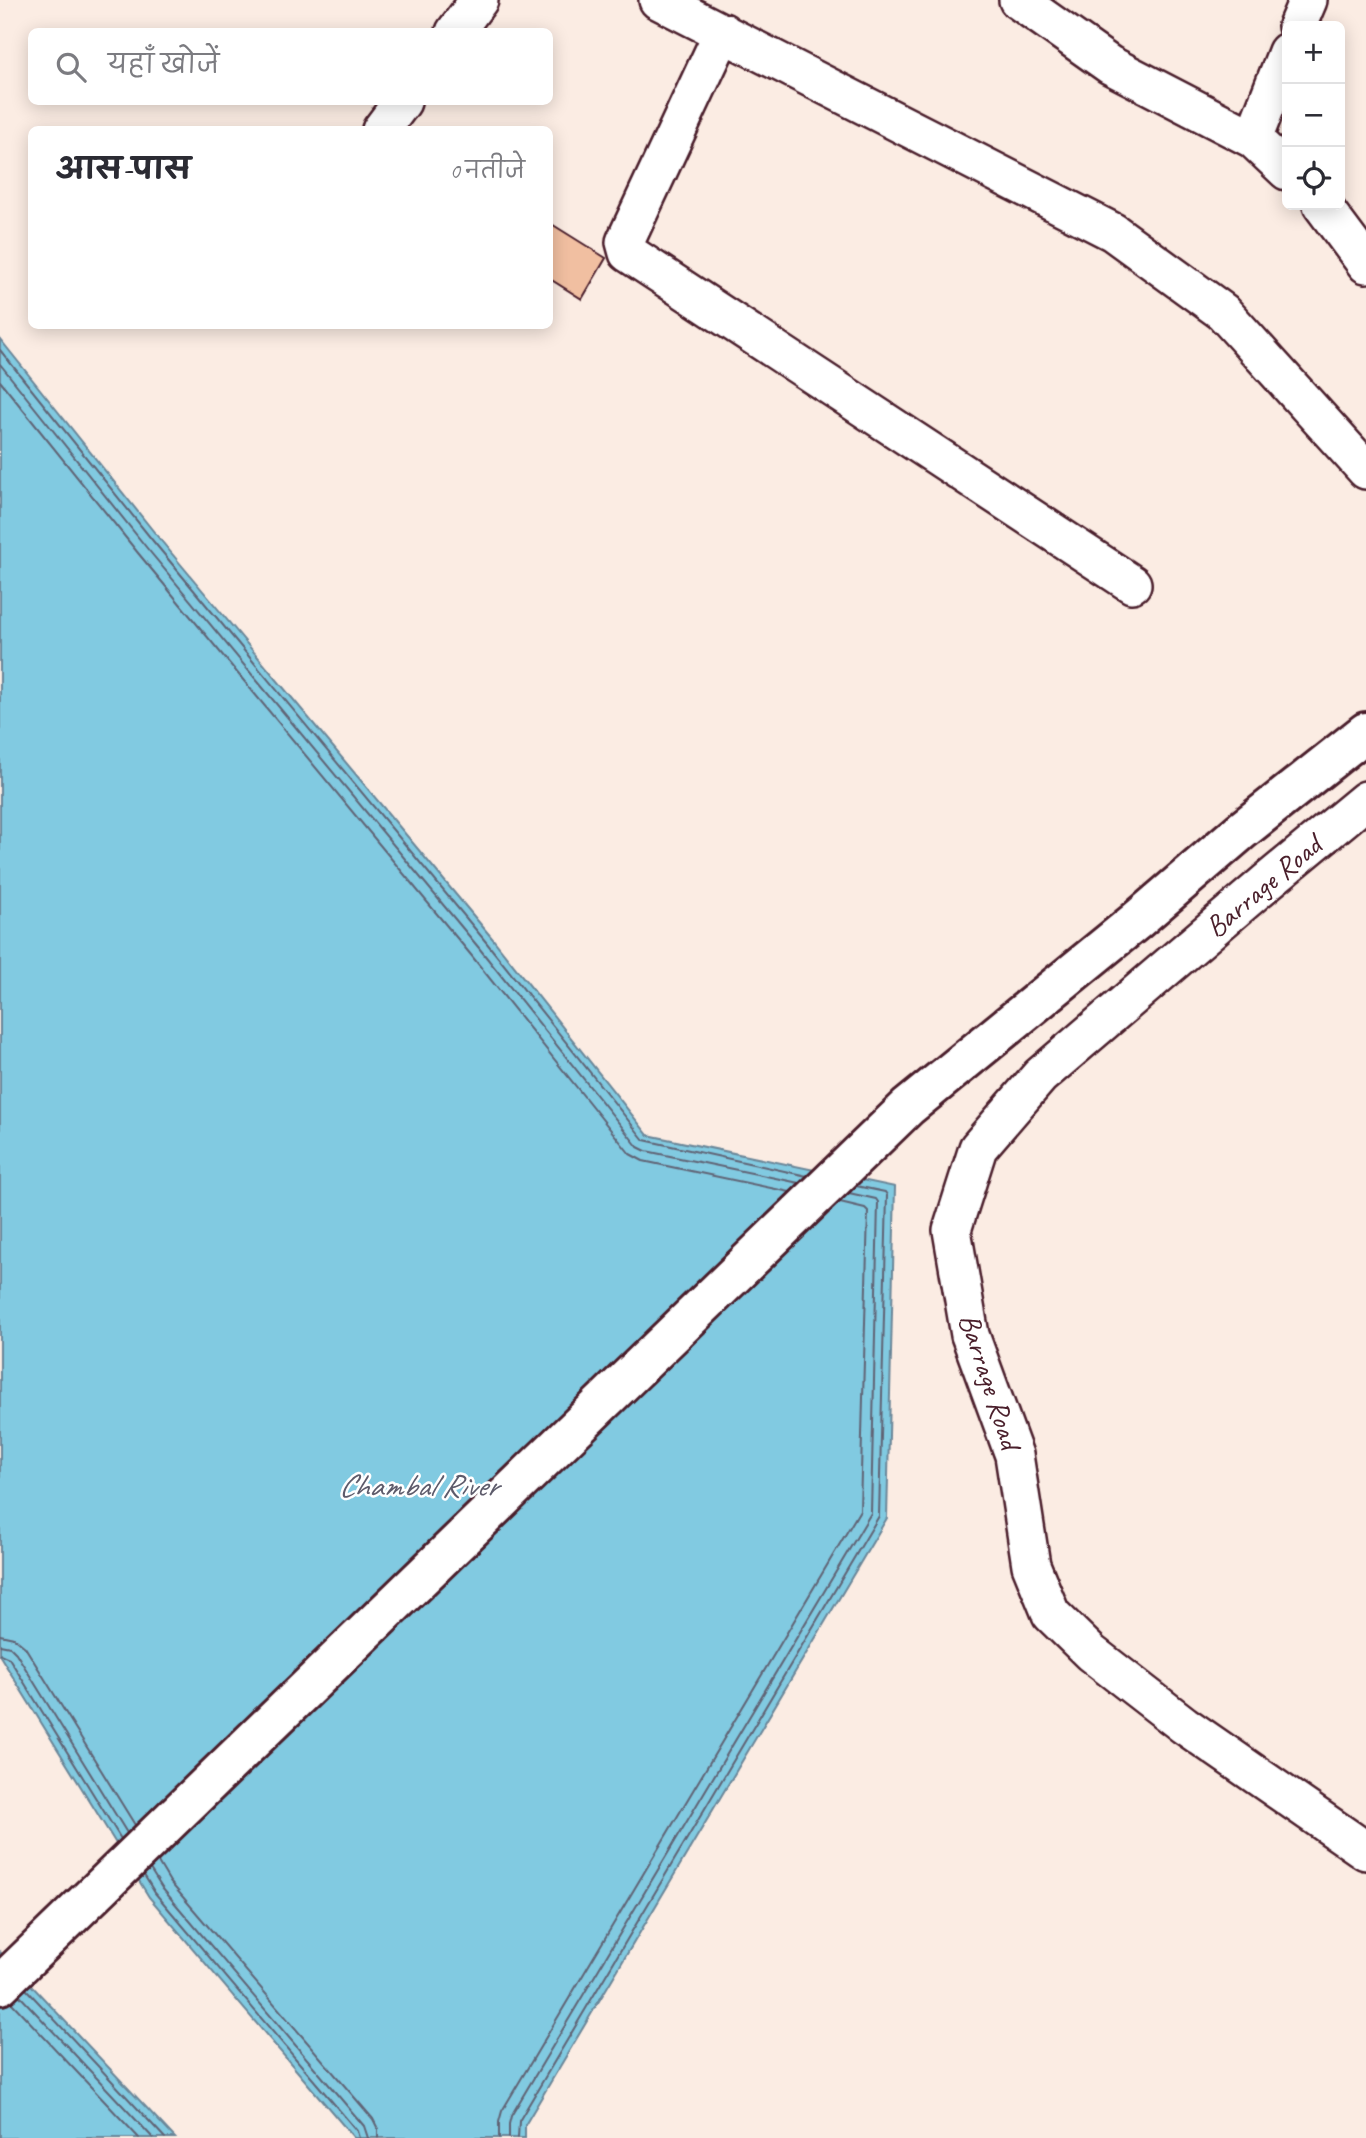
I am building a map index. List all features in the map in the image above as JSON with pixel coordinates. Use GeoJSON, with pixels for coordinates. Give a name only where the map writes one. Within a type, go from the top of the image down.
{"type":"FeatureCollection","features":[{"type":"Feature","properties":{"kind":"main road"},"geometry":{"type":"LineString","coordinates":[[0,1985],[908,1107],[1135,922],[1241,831],[1366,732]]}},
{"type":"Feature","properties":{"kind":"street"},"geometry":{"type":"LineString","coordinates":[[458,28],[479,0]]}},
{"type":"Feature","properties":{"kind":"street"},"geometry":{"type":"LineString","coordinates":[[658,0],[1113,232],[1223,312],[1366,470]]}},
{"type":"Feature","properties":{"kind":"street"},"geometry":{"type":"LineString","coordinates":[[1018,0],[1110,65],[1253,139],[1282,167]]}},
{"type":"Feature","properties":{"kind":"street"},"geometry":{"type":"LineString","coordinates":[[1299,21],[1308,0]]}},
{"type":"Feature","properties":{"kind":"street"},"geometry":{"type":"LineString","coordinates":[[723,32],[625,242],[628,253],[1132,584]]}},
{"type":"Feature","properties":{"kind":"street"},"geometry":{"type":"LineString","coordinates":[[1253,139],[1282,65]]}},
{"type":"Feature","properties":{"kind":"street"},"geometry":{"type":"LineString","coordinates":[[384,126],[400,105]]}},
{"type":"Feature","properties":{"kind":"street"},"geometry":{"type":"LineString","coordinates":[[1326,210],[1366,264]]}},
{"type":"Feature","properties":{"kind":"street","name":"Barrage Road"},"geometry":{"type":"LineString","coordinates":[[1366,800],[1040,1076],[978,1148],[952,1230],[970,1335],[1014,1455],[1031,1565],[1051,1614],[1090,1653],[1184,1725],[1366,1852]]}},
{"type":"Feature","properties":{"kind":"water","name":"Chambal River"},"geometry":{"type":"Polygon","coordinates":[[[0,339],[158,537],[492,938],[648,1135],[895,1187],[887,1518],[525,2125],[525,2138],[354,2138],[149,1897],[0,1656],[0,339]]]}},
{"type":"Feature","properties":{"kind":"water"},"geometry":{"type":"Polygon","coordinates":[[[0,1952],[175,2138],[0,2138],[0,1952]]]}},
{"type":"Feature","properties":{"kind":"building"},"geometry":{"type":"Polygon","coordinates":[[[553,225],[606,258],[582,299],[553,281],[553,225]]]}}]}
